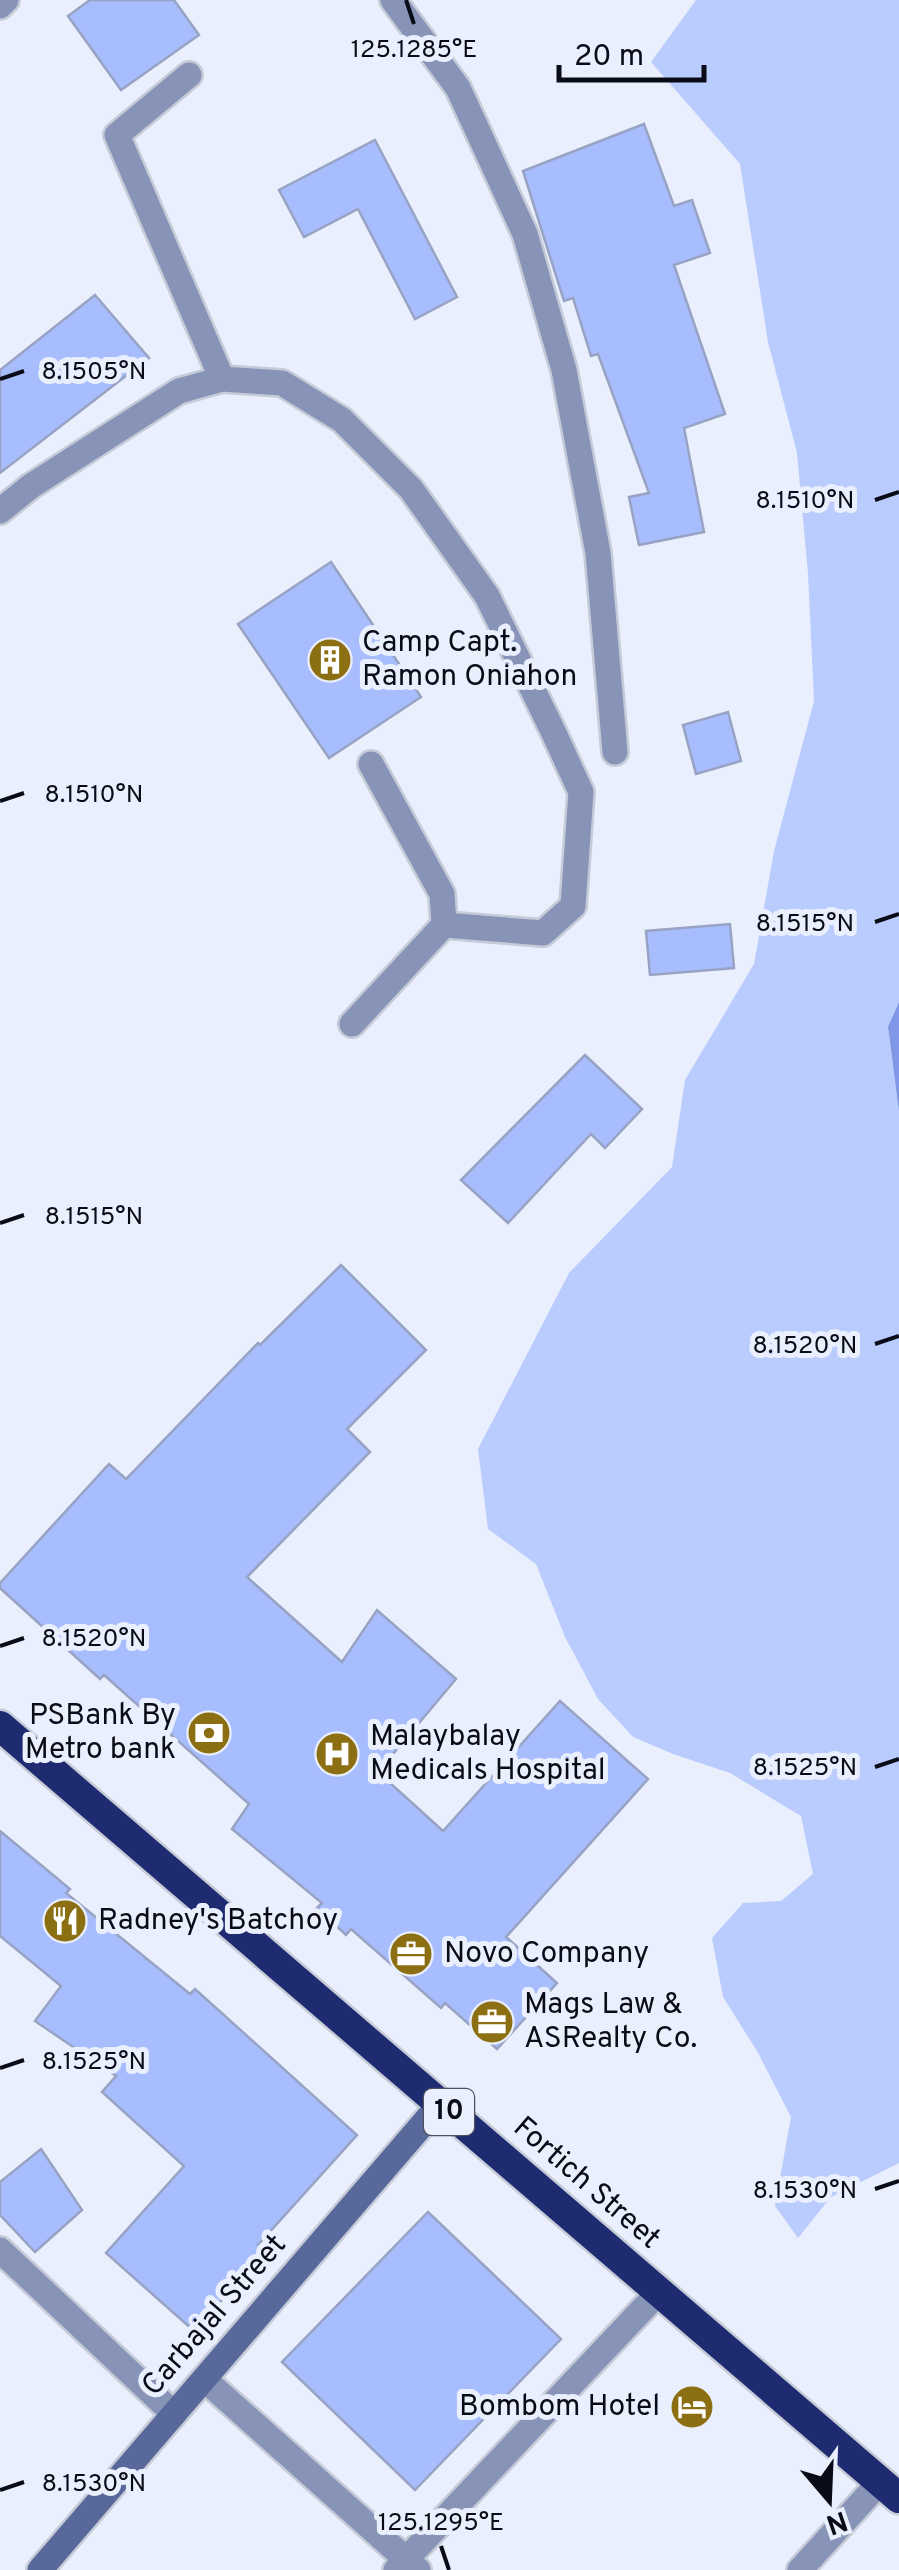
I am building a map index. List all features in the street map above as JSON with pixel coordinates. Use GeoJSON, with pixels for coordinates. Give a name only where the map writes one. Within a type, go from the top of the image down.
{"type":"FeatureCollection","features":[{"type":"Feature","properties":{"kind":"highway","name":"Fortich Street"},"geometry":{"type":"LineString","coordinates":[[0,1726],[889,2490]]}},
{"type":"Feature","properties":{"kind":"street"},"geometry":{"type":"LineString","coordinates":[[0,6],[6,0]]}},
{"type":"Feature","properties":{"kind":"street"},"geometry":{"type":"LineString","coordinates":[[393,0],[458,88],[525,234],[564,370],[598,553],[615,752]]}},
{"type":"Feature","properties":{"kind":"street"},"geometry":{"type":"LineString","coordinates":[[189,74],[117,135],[222,379]]}},
{"type":"Feature","properties":{"kind":"street"},"geometry":{"type":"LineString","coordinates":[[0,511],[31,486],[179,390],[222,379],[282,383],[342,420],[411,489],[487,596],[582,792],[573,906],[544,933],[444,925]]}},
{"type":"Feature","properties":{"kind":"street"},"geometry":{"type":"LineString","coordinates":[[352,1024],[444,925],[442,894],[371,764]]}},
{"type":"Feature","properties":{"kind":"street","name":"Carbajal Street"},"geometry":{"type":"LineString","coordinates":[[40,2570],[440,2104]]}},
{"type":"Feature","properties":{"kind":"street"},"geometry":{"type":"LineString","coordinates":[[0,2250],[174,2414]]}},
{"type":"Feature","properties":{"kind":"street"},"geometry":{"type":"LineString","coordinates":[[204,2379],[407,2566],[659,2292]]}},
{"type":"Feature","properties":{"kind":"street"},"geometry":{"type":"LineString","coordinates":[[800,2570],[889,2490]]}},
{"type":"Feature","properties":{"kind":"shaded area"},"geometry":{"type":"Polygon","coordinates":[[[696,0],[899,0],[899,1002],[888,1028],[899,1112],[899,2163],[831,2197],[798,2238],[775,2206],[791,2117],[723,1997],[712,1938],[743,1903],[781,1901],[813,1874],[801,1816],[730,1773],[633,1737],[598,1699],[565,1637],[536,1564],[488,1529],[478,1449],[569,1273],[672,1167],[685,1080],[754,964],[774,851],[814,701],[797,453],[768,342],[740,164],[651,62],[696,0]]]}},
{"type":"Feature","properties":{"kind":"shaded area"},"geometry":{"type":"Polygon","coordinates":[[[899,1002],[899,1112],[888,1027],[899,1002]]]}},
{"type":"Feature","properties":{"kind":"building"},"geometry":{"type":"Polygon","coordinates":[[[90,0],[174,0],[199,35],[121,90],[68,16],[90,0]]]}},
{"type":"Feature","properties":{"kind":"building"},"geometry":{"type":"Polygon","coordinates":[[[644,124],[674,206],[692,200],[710,253],[674,265],[725,414],[684,428],[704,532],[639,545],[629,497],[649,493],[598,354],[591,356],[573,298],[564,301],[523,171],[644,124]]]}},
{"type":"Feature","properties":{"kind":"building"},"geometry":{"type":"Polygon","coordinates":[[[375,140],[457,297],[415,319],[358,209],[304,237],[279,190],[375,140]]]}},
{"type":"Feature","properties":{"kind":"building"},"geometry":{"type":"Polygon","coordinates":[[[95,295],[149,358],[0,473],[0,370],[95,295]]]}},
{"type":"Feature","properties":{"kind":"building","name":"Camp Capt. Ramon Oniahon"},"geometry":{"type":"Polygon","coordinates":[[[331,562],[421,697],[329,758],[238,624],[331,562]]]}},
{"type":"Feature","properties":{"kind":"building"},"geometry":{"type":"Polygon","coordinates":[[[728,712],[741,761],[696,774],[683,725],[728,712]]]}},
{"type":"Feature","properties":{"kind":"building"},"geometry":{"type":"Polygon","coordinates":[[[730,924],[734,968],[650,975],[646,931],[730,924]]]}},
{"type":"Feature","properties":{"kind":"building"},"geometry":{"type":"Polygon","coordinates":[[[585,1055],[642,1109],[605,1148],[591,1134],[508,1223],[461,1180],[585,1055]]]}},
{"type":"Feature","properties":{"kind":"building"},"geometry":{"type":"Polygon","coordinates":[[[341,1265],[426,1350],[347,1429],[370,1452],[247,1577],[342,1662],[377,1610],[456,1679],[378,1772],[443,1831],[560,1701],[648,1779],[506,1937],[557,1983],[497,2049],[445,2003],[441,2008],[351,1929],[346,1935],[317,1908],[322,1903],[232,1829],[249,1804],[104,1675],[100,1679],[0,1588],[0,1583],[109,1464],[126,1479],[258,1343],[341,1265]]]}},
{"type":"Feature","properties":{"kind":"building"},"geometry":{"type":"Polygon","coordinates":[[[0,1831],[70,1889],[66,1893],[190,1994],[195,1989],[357,2135],[258,2245],[265,2252],[194,2331],[106,2253],[184,2166],[102,2092],[116,2076],[35,2021],[61,1986],[0,1936],[0,1831]]]}},
{"type":"Feature","properties":{"kind":"building"},"geometry":{"type":"Polygon","coordinates":[[[41,2149],[82,2210],[35,2252],[0,2215],[0,2182],[41,2149]]]}},
{"type":"Feature","properties":{"kind":"building"},"geometry":{"type":"Polygon","coordinates":[[[428,2212],[561,2339],[415,2490],[282,2362],[428,2212]]]}},
{"type":"Feature","properties":{"kind":"place","name":"Camp Capt. Ramon Oniahon"},"geometry":{"type":"Point","coordinates":[330,660]}},
{"type":"Feature","properties":{"kind":"place","name":"PSBank By Metro bank"},"geometry":{"type":"Point","coordinates":[209,1733]}},
{"type":"Feature","properties":{"kind":"place","name":"Malaybalay Medicals Hospital"},"geometry":{"type":"Point","coordinates":[337,1754]}},
{"type":"Feature","properties":{"kind":"place","name":"Radney's Batchoy"},"geometry":{"type":"Point","coordinates":[65,1921]}},
{"type":"Feature","properties":{"kind":"place","name":"Novo Company"},"geometry":{"type":"Point","coordinates":[411,1954]}},
{"type":"Feature","properties":{"kind":"place","name":"Mags Law & ASRealty Co."},"geometry":{"type":"Point","coordinates":[492,2022]}},
{"type":"Feature","properties":{"kind":"place","name":"Bombom Hotel"},"geometry":{"type":"Point","coordinates":[692,2407]}}]}
